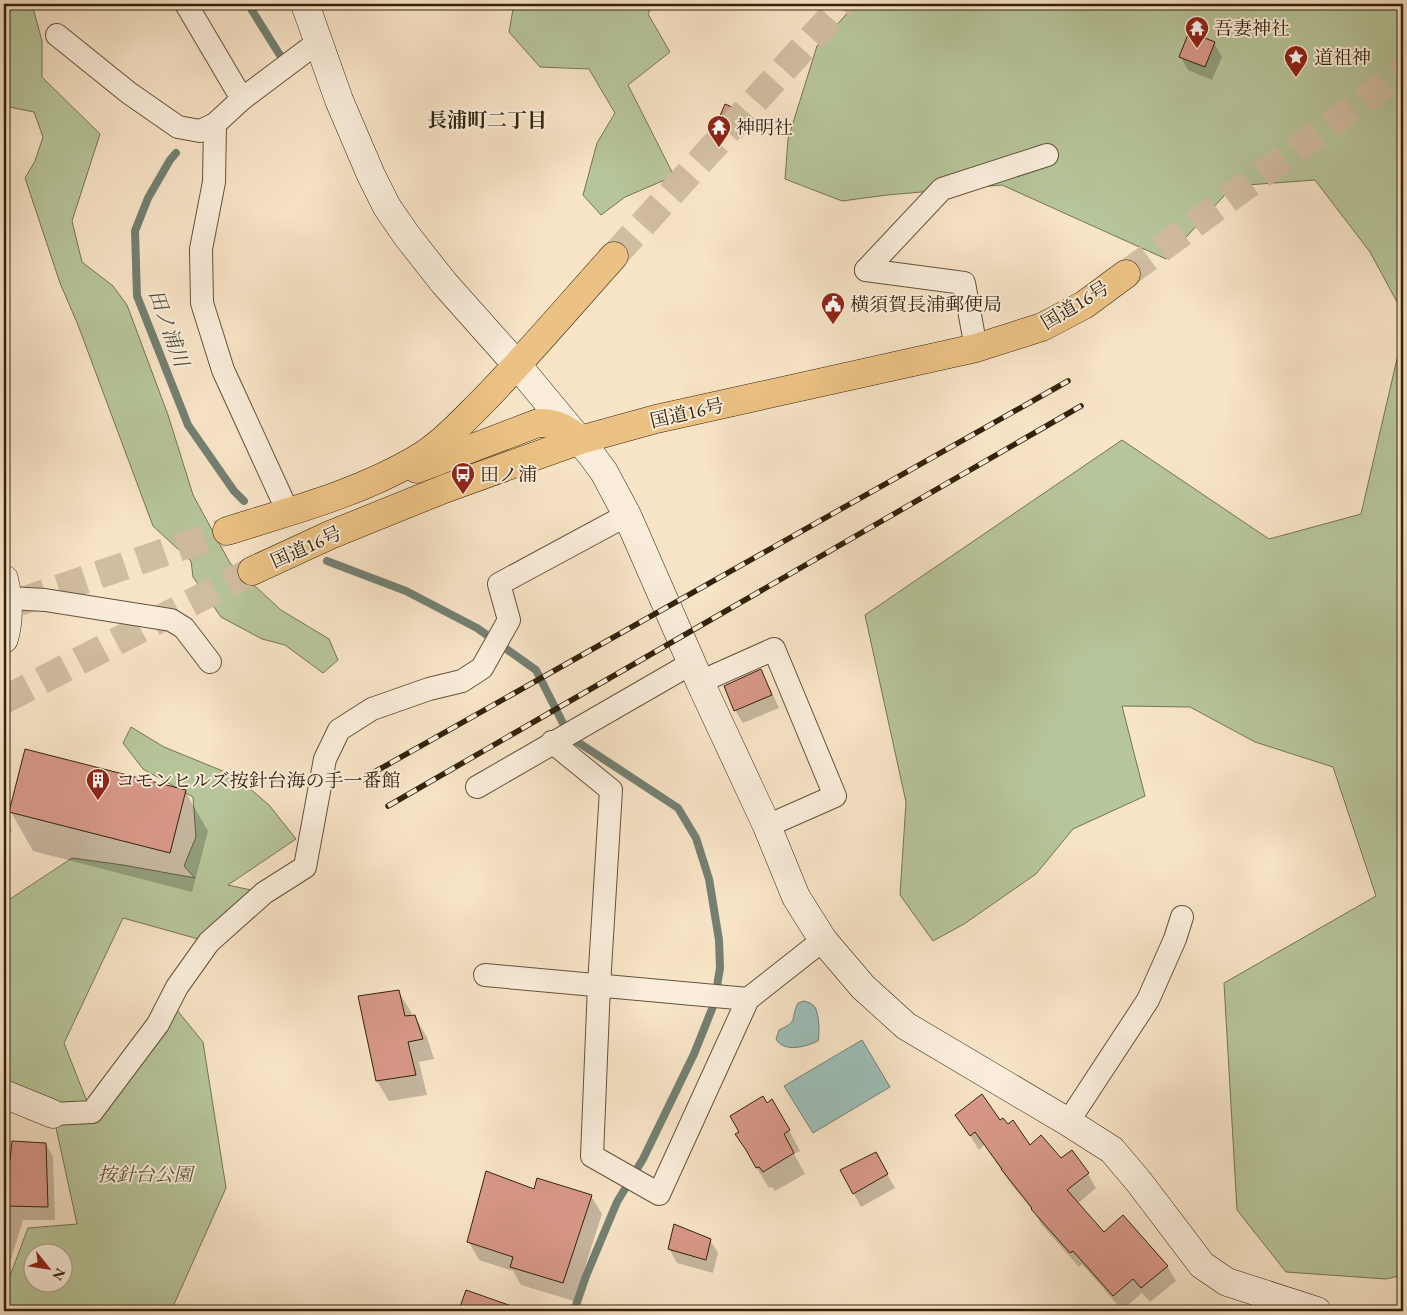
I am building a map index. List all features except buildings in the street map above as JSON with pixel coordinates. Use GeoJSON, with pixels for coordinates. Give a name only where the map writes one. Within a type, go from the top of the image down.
{"type":"FeatureCollection","features":[{"type":"Feature","properties":{"kind":"highway","name":"国道16号"},"geometry":{"type":"LineString","coordinates":[[226,531],[288,512],[370,483],[417,459],[453,431],[503,380],[614,256]]}},
{"type":"Feature","properties":{"kind":"highway","name":"国道16号"},"geometry":{"type":"LineString","coordinates":[[252,571],[330,535],[580,440],[666,417],[976,348],[1042,327],[1084,305],[1126,274]]}},
{"type":"Feature","properties":{"kind":"highway"},"geometry":{"type":"LineString","coordinates":[[370,483],[398,477],[538,423],[560,426],[580,440]]}},
{"type":"Feature","properties":{"kind":"street"},"geometry":{"type":"LineString","coordinates":[[186,4],[242,99]]}},
{"type":"Feature","properties":{"kind":"street"},"geometry":{"type":"LineString","coordinates":[[305,4],[339,100],[387,207],[407,236],[444,282],[517,365],[580,440],[604,472],[628,516],[696,672],[767,826],[796,897],[824,940],[862,988],[906,1026],[1112,1150],[1139,1182],[1202,1265],[1227,1282],[1317,1311]]}},
{"type":"Feature","properties":{"kind":"street"},"geometry":{"type":"LineString","coordinates":[[57,34],[129,93],[178,127],[200,131],[215,124],[242,99],[318,42]]}},
{"type":"Feature","properties":{"kind":"street"},"geometry":{"type":"LineString","coordinates":[[215,124],[214,182],[201,249],[202,303],[223,370],[288,512]]}},
{"type":"Feature","properties":{"kind":"street"},"geometry":{"type":"LineString","coordinates":[[976,348],[964,283],[866,270],[942,189],[1047,155]]}},
{"type":"Feature","properties":{"kind":"street"},"geometry":{"type":"LineString","coordinates":[[4,1094],[53,1114],[92,1112],[158,1024],[177,987],[209,942],[264,892],[306,867],[325,759],[339,730],[372,709],[429,689],[462,681],[482,668],[509,620],[499,584],[628,516]]}},
{"type":"Feature","properties":{"kind":"street"},"geometry":{"type":"LineString","coordinates":[[4,639],[8,618],[6,588],[45,600],[171,620],[184,628],[210,662]]}},
{"type":"Feature","properties":{"kind":"street"},"geometry":{"type":"LineString","coordinates":[[477,787],[552,742],[696,672],[774,650],[835,796],[767,826]]}},
{"type":"Feature","properties":{"kind":"street"},"geometry":{"type":"LineString","coordinates":[[552,742],[612,790],[599,986],[592,1156],[659,1194],[748,999],[824,940]]}},
{"type":"Feature","properties":{"kind":"street"},"geometry":{"type":"LineString","coordinates":[[1068,1122],[1148,1000],[1175,939],[1182,917]]}},
{"type":"Feature","properties":{"kind":"street"},"geometry":{"type":"LineString","coordinates":[[485,975],[748,999]]}},
{"type":"Feature","properties":{"kind":"green space"},"geometry":{"type":"Polygon","coordinates":[[[4,4],[32,4],[42,41],[42,77],[100,134],[72,221],[82,262],[113,286],[127,305],[168,415],[193,495],[230,563],[281,610],[329,639],[338,660],[323,673],[285,645],[262,639],[221,617],[193,577],[191,561],[153,526],[78,325],[60,283],[25,178],[35,161],[43,137],[34,112],[4,106],[4,4]]]}},
{"type":"Feature","properties":{"kind":"green space"},"geometry":{"type":"Polygon","coordinates":[[[514,4],[653,4],[648,14],[670,52],[628,85],[674,176],[625,197],[601,215],[583,195],[597,143],[615,113],[589,69],[540,67],[509,32],[514,4]]]}},
{"type":"Feature","properties":{"kind":"green space"},"geometry":{"type":"Polygon","coordinates":[[[856,4],[1403,4],[1403,313],[1370,252],[1315,180],[1233,186],[1166,259],[1002,185],[842,201],[785,179],[788,139],[817,46],[856,4]]]}},
{"type":"Feature","properties":{"kind":"green space"},"geometry":{"type":"Polygon","coordinates":[[[1403,333],[1403,1275],[1386,1279],[1286,1272],[1237,1210],[1224,983],[1376,896],[1333,767],[1255,742],[1190,707],[1122,706],[1145,796],[1073,829],[1036,874],[964,924],[933,941],[900,895],[906,802],[865,615],[1122,440],[1269,539],[1361,514],[1403,333]]]}},
{"type":"Feature","properties":{"kind":"green space","name":"按針台公園"},"geometry":{"type":"Polygon","coordinates":[[[131,727],[164,747],[235,776],[269,805],[296,839],[228,885],[264,893],[209,942],[123,918],[64,1043],[91,1112],[176,1009],[203,1042],[226,1188],[171,1311],[4,1311],[4,1292],[22,1244],[22,1292],[72,1292],[72,1242],[23,1242],[28,1228],[77,1224],[53,1114],[4,1094],[4,903],[72,858],[195,878],[184,866],[196,837],[193,797],[143,769],[123,743],[131,727]]]}},
{"type":"Feature","properties":{"kind":"water"},"geometry":{"type":"Polygon","coordinates":[[[804,1001],[815,1007],[819,1024],[818,1041],[795,1048],[784,1046],[776,1039],[779,1030],[792,1022],[798,1003],[804,1001]]]}},
{"type":"Feature","properties":{"kind":"water"},"geometry":{"type":"Polygon","coordinates":[[[862,1040],[890,1087],[813,1133],[784,1086],[862,1040]]]}},
{"type":"Feature","properties":{"kind":"waterway","name":"田ノ浦川"},"geometry":{"type":"LineString","coordinates":[[248,4],[283,60],[279,62]]}},
{"type":"Feature","properties":{"kind":"waterway","name":"田ノ浦川"},"geometry":{"type":"LineString","coordinates":[[176,153],[148,198],[135,231],[137,296],[188,425],[234,491],[244,501]]}},
{"type":"Feature","properties":{"kind":"waterway"},"geometry":{"type":"LineString","coordinates":[[327,561],[406,591],[477,628],[536,670],[570,737],[678,808],[696,838],[709,879],[719,940],[720,968],[714,1004],[694,1054],[643,1159],[617,1202],[586,1276],[574,1311]]}},
{"type":"Feature","properties":{"kind":"tunnel"},"geometry":{"type":"LineString","coordinates":[[614,256],[843,4]]}},
{"type":"Feature","properties":{"kind":"tunnel"},"geometry":{"type":"LineString","coordinates":[[1126,274],[1403,71]]}},
{"type":"Feature","properties":{"kind":"tunnel"},"geometry":{"type":"LineString","coordinates":[[19,602],[227,531]]}},
{"type":"Feature","properties":{"kind":"tunnel"},"geometry":{"type":"LineString","coordinates":[[4,700],[252,571]]}},
{"type":"Feature","properties":{"kind":"railway"},"geometry":{"type":"LineString","coordinates":[[371,774],[1068,381]]}},
{"type":"Feature","properties":{"kind":"railway"},"geometry":{"type":"LineString","coordinates":[[388,806],[1081,406]]}},
{"type":"Feature","properties":{"kind":"place","name":"吾妻神社"},"geometry":{"type":"Point","coordinates":[1197,49]}},
{"type":"Feature","properties":{"kind":"place","name":"道祖神"},"geometry":{"type":"Point","coordinates":[1296,78]}},
{"type":"Feature","properties":{"kind":"place","name":"神明社"},"geometry":{"type":"Point","coordinates":[719,148]}},
{"type":"Feature","properties":{"kind":"place","name":"横須賀長浦郵便局"},"geometry":{"type":"Point","coordinates":[833,325]}},
{"type":"Feature","properties":{"kind":"place","name":"田ノ浦"},"geometry":{"type":"Point","coordinates":[463,495]}},
{"type":"Feature","properties":{"kind":"place","name":"コモンヒルズ按針台海の手一番館"},"geometry":{"type":"Point","coordinates":[98,801]}},
{"type":"Feature","properties":{"kind":"district","name":"長浦町二丁目"},"geometry":{"type":"Point","coordinates":[487,120]}}]}
